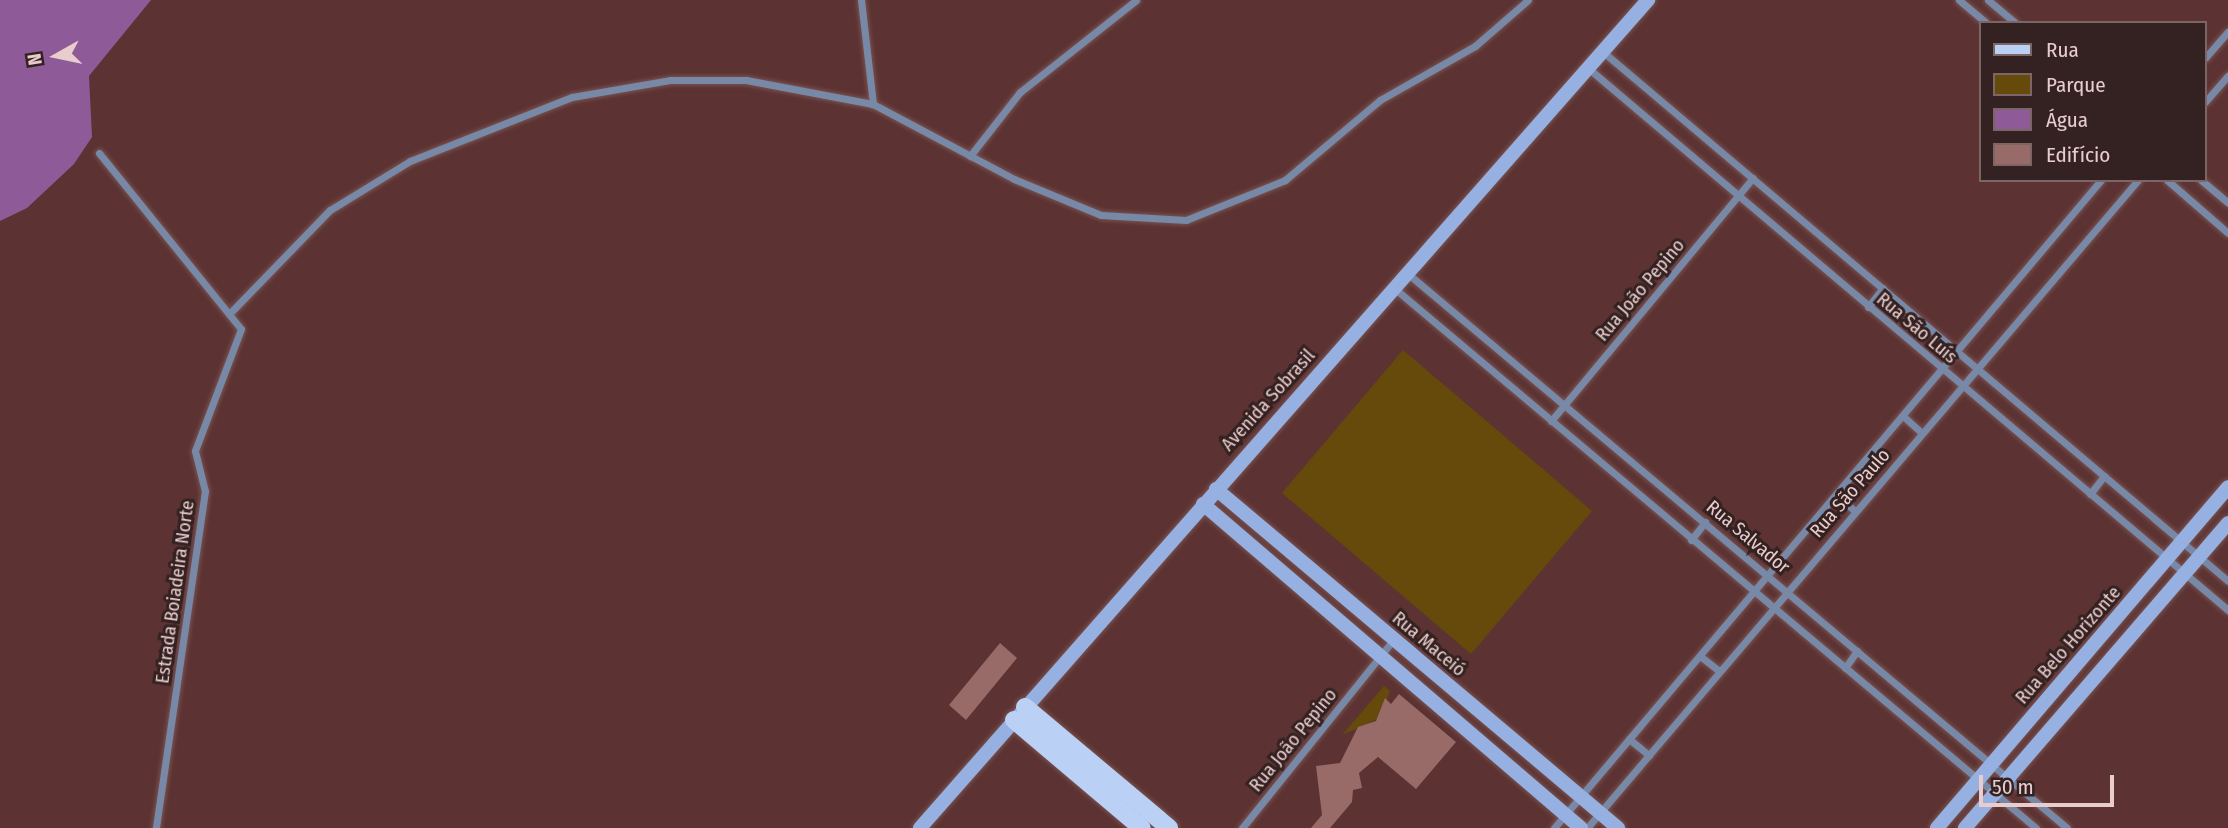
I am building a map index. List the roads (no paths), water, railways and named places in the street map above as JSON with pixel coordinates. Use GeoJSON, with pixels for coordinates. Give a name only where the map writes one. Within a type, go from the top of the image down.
{"type":"FeatureCollection","features":[{"type":"Feature","properties":{"kind":"main road"},"geometry":{"type":"LineString","coordinates":[[1020,713],[1142,828]]}},
{"type":"Feature","properties":{"kind":"main road"},"geometry":{"type":"LineString","coordinates":[[1020,713],[1168,828]]}},
{"type":"Feature","properties":{"kind":"street"},"geometry":{"type":"LineString","coordinates":[[861,0],[873,104]]}},
{"type":"Feature","properties":{"kind":"street"},"geometry":{"type":"LineString","coordinates":[[970,156],[1020,92],[1136,0]]}},
{"type":"Feature","properties":{"kind":"street"},"geometry":{"type":"LineString","coordinates":[[99,153],[232,312],[330,210],[410,161],[572,97],[670,80],[746,80],[873,104],[970,156],[1101,215],[1186,220],[1284,180],[1380,100],[1475,46],[1528,0]]}},
{"type":"Feature","properties":{"kind":"street","name":"Avenida Sobrasil"},"geometry":{"type":"LineString","coordinates":[[920,828],[1648,0]]}},
{"type":"Feature","properties":{"kind":"street"},"geometry":{"type":"LineString","coordinates":[[1959,0],[1984,21]]}},
{"type":"Feature","properties":{"kind":"street"},"geometry":{"type":"LineString","coordinates":[[1988,0],[2013,21]]}},
{"type":"Feature","properties":{"kind":"street"},"geometry":{"type":"LineString","coordinates":[[2207,56],[2228,32]]}},
{"type":"Feature","properties":{"kind":"street","name":"Rua São Luís"},"geometry":{"type":"LineString","coordinates":[[1602,51],[2228,581]]}},
{"type":"Feature","properties":{"kind":"street","name":"Rua São Luís"},"geometry":{"type":"LineString","coordinates":[[1587,67],[2228,610]]}},
{"type":"Feature","properties":{"kind":"street"},"geometry":{"type":"LineString","coordinates":[[2207,100],[2228,76]]}},
{"type":"Feature","properties":{"kind":"street","name":"Rua João Pepino"},"geometry":{"type":"LineString","coordinates":[[1551,421],[1753,178]]}},
{"type":"Feature","properties":{"kind":"street","name":"Rua São Paulo"},"geometry":{"type":"LineString","coordinates":[[1554,828],[2099,182]]}},
{"type":"Feature","properties":{"kind":"street","name":"Rua São Paulo"},"geometry":{"type":"LineString","coordinates":[[1587,828],[1786,590],[2136,182]]}},
{"type":"Feature","properties":{"kind":"street"},"geometry":{"type":"LineString","coordinates":[[2168,182],[2228,233]]}},
{"type":"Feature","properties":{"kind":"street"},"geometry":{"type":"LineString","coordinates":[[2203,182],[2228,203]]}},
{"type":"Feature","properties":{"kind":"street","name":"Rua Salvador"},"geometry":{"type":"LineString","coordinates":[[1407,273],[2067,828]]}},
{"type":"Feature","properties":{"kind":"street","name":"Rua Salvador"},"geometry":{"type":"LineString","coordinates":[[1393,288],[2036,828]]}},
{"type":"Feature","properties":{"kind":"street"},"geometry":{"type":"LineString","coordinates":[[1868,307],[1883,288]]}},
{"type":"Feature","properties":{"kind":"street","name":"Estrada Boiadeira Norte"},"geometry":{"type":"LineString","coordinates":[[156,828],[205,491],[195,451],[240,326],[232,312]]}},
{"type":"Feature","properties":{"kind":"street"},"geometry":{"type":"LineString","coordinates":[[1903,416],[1922,433]]}},
{"type":"Feature","properties":{"kind":"street"},"geometry":{"type":"LineString","coordinates":[[2090,494],[2104,476]]}},
{"type":"Feature","properties":{"kind":"street","name":"Rua Belo Horizonte"},"geometry":{"type":"LineString","coordinates":[[1937,828],[2228,487]]}},
{"type":"Feature","properties":{"kind":"street","name":"Rua Maceió"},"geometry":{"type":"LineString","coordinates":[[1216,489],[1618,828]]}},
{"type":"Feature","properties":{"kind":"street"},"geometry":{"type":"LineString","coordinates":[[1836,495],[1855,511]]}},
{"type":"Feature","properties":{"kind":"street","name":"Rua Maceió"},"geometry":{"type":"LineString","coordinates":[[1203,503],[1581,828]]}},
{"type":"Feature","properties":{"kind":"street"},"geometry":{"type":"LineString","coordinates":[[1691,540],[1705,522]]}},
{"type":"Feature","properties":{"kind":"street"},"geometry":{"type":"LineString","coordinates":[[1965,828],[2228,523]]}},
{"type":"Feature","properties":{"kind":"street","name":"Rua João Pepino"},"geometry":{"type":"LineString","coordinates":[[1242,828],[1394,639]]}},
{"type":"Feature","properties":{"kind":"street"},"geometry":{"type":"LineString","coordinates":[[1845,668],[1857,651]]}},
{"type":"Feature","properties":{"kind":"street"},"geometry":{"type":"LineString","coordinates":[[1700,656],[1719,671]]}},
{"type":"Feature","properties":{"kind":"street"},"geometry":{"type":"LineString","coordinates":[[1488,748],[1502,731]]}},
{"type":"Feature","properties":{"kind":"street"},"geometry":{"type":"LineString","coordinates":[[1629,739],[1648,755]]}},
{"type":"Feature","properties":{"kind":"water"},"geometry":{"type":"Polygon","coordinates":[[[0,0],[151,0],[89,76],[92,137],[74,164],[27,208],[0,221],[0,0]]]}}]}
